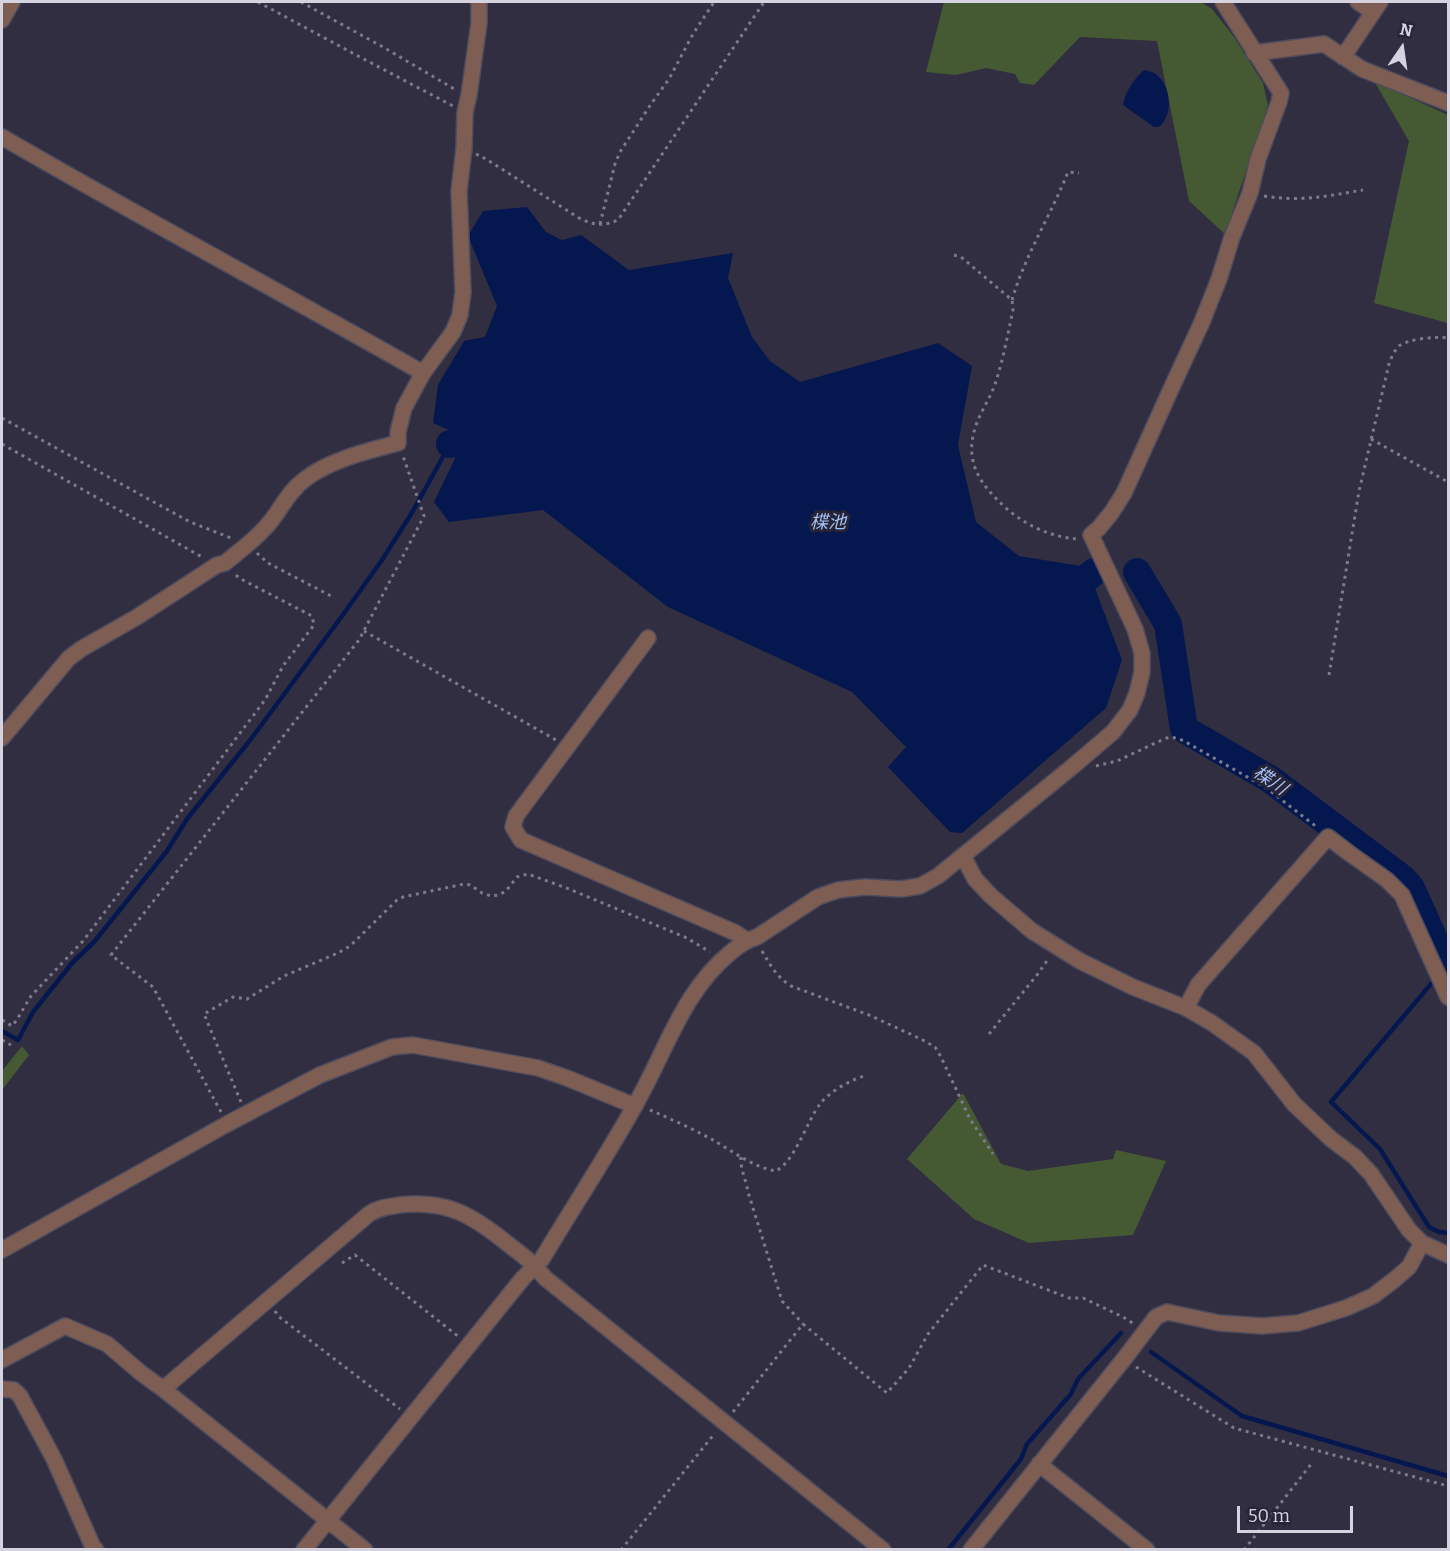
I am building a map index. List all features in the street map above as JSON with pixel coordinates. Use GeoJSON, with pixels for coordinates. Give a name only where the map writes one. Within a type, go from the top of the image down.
{"type":"FeatureCollection","features":[{"type":"Feature","properties":{"kind":"street"},"geometry":{"type":"LineString","coordinates":[[2,20],[12,2]]}},
{"type":"Feature","properties":{"kind":"street"},"geometry":{"type":"LineString","coordinates":[[2,738],[69,658],[221,564],[264,529],[302,481],[318,470],[337,462],[398,443],[398,432],[404,408],[423,373],[453,332],[460,315],[464,292],[459,191],[467,105],[479,23],[479,2]]}},
{"type":"Feature","properties":{"kind":"street"},"geometry":{"type":"LineString","coordinates":[[304,1550],[523,1278],[542,1259],[635,1106],[684,1009],[698,987],[722,960],[750,939],[757,937],[818,897],[838,890],[865,887],[902,889],[920,886],[938,876],[1113,732],[1131,710],[1142,672],[1142,653],[1135,628],[1091,535],[1112,512],[1129,483],[1202,322],[1250,193],[1258,159],[1280,102],[1281,93],[1222,2]]}},
{"type":"Feature","properties":{"kind":"street"},"geometry":{"type":"LineString","coordinates":[[1343,57],[1376,7],[1358,2]]}},
{"type":"Feature","properties":{"kind":"street"},"geometry":{"type":"LineString","coordinates":[[1254,53],[1324,44],[1362,69],[1449,103]]}},
{"type":"Feature","properties":{"kind":"street"},"geometry":{"type":"LineString","coordinates":[[2,137],[123,207],[423,373]]}},
{"type":"Feature","properties":{"kind":"street"},"geometry":{"type":"LineString","coordinates":[[648,638],[516,816],[513,827],[520,840],[750,939]]}},
{"type":"Feature","properties":{"kind":"street"},"geometry":{"type":"LineString","coordinates":[[1186,1008],[1198,985],[1328,837],[1387,880],[1402,895],[1442,983]]}},
{"type":"Feature","properties":{"kind":"street"},"geometry":{"type":"LineString","coordinates":[[963,856],[975,879],[1032,931],[1080,961],[1133,987],[1186,1008],[1212,1023],[1254,1053],[1294,1104],[1331,1139],[1355,1157],[1371,1174],[1409,1230],[1422,1243],[1449,1255]]}},
{"type":"Feature","properties":{"kind":"street"},"geometry":{"type":"LineString","coordinates":[[2,1250],[227,1124],[320,1075],[392,1047],[413,1045],[538,1068],[635,1106]]}},
{"type":"Feature","properties":{"kind":"street"},"geometry":{"type":"LineString","coordinates":[[163,1389],[379,1208],[431,1204],[452,1209],[485,1225],[536,1265],[545,1278],[883,1550]]}},
{"type":"Feature","properties":{"kind":"street"},"geometry":{"type":"LineString","coordinates":[[971,1550],[1156,1317],[1167,1312],[1219,1323],[1262,1326],[1298,1323],[1346,1308],[1373,1296],[1409,1267],[1422,1243]]}},
{"type":"Feature","properties":{"kind":"street"},"geometry":{"type":"LineString","coordinates":[[2,1360],[65,1326],[107,1344],[365,1550]]}},
{"type":"Feature","properties":{"kind":"street"},"geometry":{"type":"LineString","coordinates":[[2,1389],[14,1390],[20,1396],[54,1459],[96,1550]]}},
{"type":"Feature","properties":{"kind":"street"},"geometry":{"type":"LineString","coordinates":[[1040,1464],[1147,1550]]}},
{"type":"Feature","properties":{"kind":"path"},"geometry":{"type":"LineString","coordinates":[[258,2],[358,56],[467,105]]}},
{"type":"Feature","properties":{"kind":"path"},"geometry":{"type":"LineString","coordinates":[[301,2],[383,47],[467,105]]}},
{"type":"Feature","properties":{"kind":"path"},"geometry":{"type":"LineString","coordinates":[[600,225],[620,152],[669,79],[693,34],[714,2]]}},
{"type":"Feature","properties":{"kind":"path"},"geometry":{"type":"LineString","coordinates":[[464,148],[486,159],[590,224],[610,224],[618,220],[764,2]]}},
{"type":"Feature","properties":{"kind":"path"},"geometry":{"type":"LineString","coordinates":[[1079,173],[1068,172],[1018,279],[997,378],[973,436],[971,457],[986,489],[1011,512],[1031,526],[1063,538],[1078,539],[1091,535]]}},
{"type":"Feature","properties":{"kind":"path"},"geometry":{"type":"LineString","coordinates":[[1250,193],[1285,199],[1313,198],[1363,190]]}},
{"type":"Feature","properties":{"kind":"path"},"geometry":{"type":"LineString","coordinates":[[954,255],[961,257],[1012,300]]}},
{"type":"Feature","properties":{"kind":"path"},"geometry":{"type":"LineString","coordinates":[[1329,675],[1359,491],[1389,364],[1394,352],[1405,342],[1449,338]]}},
{"type":"Feature","properties":{"kind":"path"},"geometry":{"type":"LineString","coordinates":[[2,418],[190,522],[246,545],[268,563],[333,597]]}},
{"type":"Feature","properties":{"kind":"path"},"geometry":{"type":"LineString","coordinates":[[1371,439],[1449,482]]}},
{"type":"Feature","properties":{"kind":"path"},"geometry":{"type":"LineString","coordinates":[[227,1124],[153,987],[111,955],[359,640],[424,516],[398,443]]}},
{"type":"Feature","properties":{"kind":"path"},"geometry":{"type":"LineString","coordinates":[[2,444],[221,564],[239,578],[312,616],[314,625],[283,666],[265,700],[83,941],[31,996],[12,1026],[2,1020]]}},
{"type":"Feature","properties":{"kind":"path"},"geometry":{"type":"LineString","coordinates":[[364,631],[568,747]]}},
{"type":"Feature","properties":{"kind":"path"},"geometry":{"type":"LineString","coordinates":[[1072,767],[1078,770],[1117,761],[1169,737],[1175,738],[1265,787],[1328,837]]}},
{"type":"Feature","properties":{"kind":"path"},"geometry":{"type":"LineString","coordinates":[[246,1114],[204,1014],[233,998],[247,999],[284,976],[350,946],[397,900],[403,897],[464,884],[491,896],[499,895],[506,891],[517,877],[528,874],[687,938],[722,960]]}},
{"type":"Feature","properties":{"kind":"path"},"geometry":{"type":"LineString","coordinates":[[750,939],[774,971],[791,986],[869,1015],[935,1047],[969,1119],[993,1154]]}},
{"type":"Feature","properties":{"kind":"path"},"geometry":{"type":"LineString","coordinates":[[989,1034],[1037,975],[1056,946]]}},
{"type":"Feature","properties":{"kind":"path"},"geometry":{"type":"LineString","coordinates":[[2,1040],[11,1046]]}},
{"type":"Feature","properties":{"kind":"path"},"geometry":{"type":"LineString","coordinates":[[635,1106],[674,1120],[741,1156],[769,1170],[776,1171],[786,1164],[820,1103],[840,1088],[864,1076]]}},
{"type":"Feature","properties":{"kind":"path"},"geometry":{"type":"LineString","coordinates":[[741,1156],[748,1192],[782,1301],[803,1324],[887,1393],[909,1368],[928,1334],[983,1265],[1069,1298],[1083,1298],[1123,1317],[1145,1331]]}},
{"type":"Feature","properties":{"kind":"path"},"geometry":{"type":"LineString","coordinates":[[342,1263],[355,1255],[469,1345]]}},
{"type":"Feature","properties":{"kind":"path"},"geometry":{"type":"LineString","coordinates":[[268,1300],[278,1316],[411,1417]]}},
{"type":"Feature","properties":{"kind":"path"},"geometry":{"type":"LineString","coordinates":[[621,1550],[803,1324]]}},
{"type":"Feature","properties":{"kind":"path"},"geometry":{"type":"LineString","coordinates":[[1124,1359],[1233,1428],[1449,1486]]}},
{"type":"Feature","properties":{"kind":"path"},"geometry":{"type":"LineString","coordinates":[[1244,1550],[1312,1463]]}},
{"type":"Feature","properties":{"kind":"green space"},"geometry":{"type":"Polygon","coordinates":[[[944,2],[1201,2],[1212,9],[1234,37],[1263,83],[1268,105],[1225,234],[1189,201],[1157,41],[1080,37],[1034,85],[1020,83],[1015,74],[986,68],[956,75],[926,72],[944,2]]]}},
{"type":"Feature","properties":{"kind":"green space"},"geometry":{"type":"Polygon","coordinates":[[[1374,81],[1448,115],[1448,323],[1374,303],[1409,141],[1374,81]]]}},
{"type":"Feature","properties":{"kind":"green space"},"geometry":{"type":"Polygon","coordinates":[[[22,1046],[29,1055],[2,1090],[2,1071],[22,1046]]]}},
{"type":"Feature","properties":{"kind":"green space"},"geometry":{"type":"Polygon","coordinates":[[[963,1093],[1001,1164],[1028,1171],[1113,1159],[1116,1150],[1166,1161],[1133,1235],[1029,1243],[974,1219],[907,1159],[963,1093]]]}},
{"type":"Feature","properties":{"kind":"water"},"geometry":{"type":"Polygon","coordinates":[[[1144,70],[1153,72],[1162,80],[1168,94],[1167,116],[1159,127],[1154,127],[1123,105],[1130,86],[1144,70]]]}},
{"type":"Feature","properties":{"kind":"water","name":"楪池"},"geometry":{"type":"Polygon","coordinates":[[[527,207],[546,232],[562,240],[581,235],[629,270],[733,253],[728,278],[752,337],[770,361],[800,382],[938,343],[972,366],[958,445],[976,522],[1019,556],[1087,567],[1122,660],[1106,708],[962,833],[950,832],[888,767],[906,747],[852,692],[668,607],[543,510],[449,522],[434,502],[460,448],[458,434],[433,423],[438,385],[464,341],[485,337],[497,306],[468,236],[483,211],[527,207]]]}},
{"type":"Feature","properties":{"kind":"waterway","name":"楪池"},"geometry":{"type":"LineString","coordinates":[[450,444],[497,431]]}},
{"type":"Feature","properties":{"kind":"waterway"},"geometry":{"type":"LineString","coordinates":[[2,1031],[18,1040],[33,1012],[73,962],[94,942],[167,851],[187,819],[251,739],[382,560],[413,511],[450,444]]}},
{"type":"Feature","properties":{"kind":"waterway","name":"楪池"},"geometry":{"type":"LineString","coordinates":[[1060,600],[1094,572]]}},
{"type":"Feature","properties":{"kind":"waterway","name":"楪川"},"geometry":{"type":"LineString","coordinates":[[1137,572],[1168,624],[1184,729],[1270,779],[1403,879],[1411,888],[1448,970]]}},
{"type":"Feature","properties":{"kind":"waterway","name":"楪川"},"geometry":{"type":"LineString","coordinates":[[1441,971],[1446,965],[1448,955]]}},
{"type":"Feature","properties":{"kind":"waterway"},"geometry":{"type":"LineString","coordinates":[[1436,978],[1331,1102],[1380,1149],[1429,1227],[1448,1233]]}},
{"type":"Feature","properties":{"kind":"waterway"},"geometry":{"type":"LineString","coordinates":[[948,1550],[1021,1459],[1027,1444],[1071,1394],[1078,1379],[1121,1333]]}},
{"type":"Feature","properties":{"kind":"waterway"},"geometry":{"type":"LineString","coordinates":[[1151,1352],[1242,1416],[1448,1476]]}}]}
